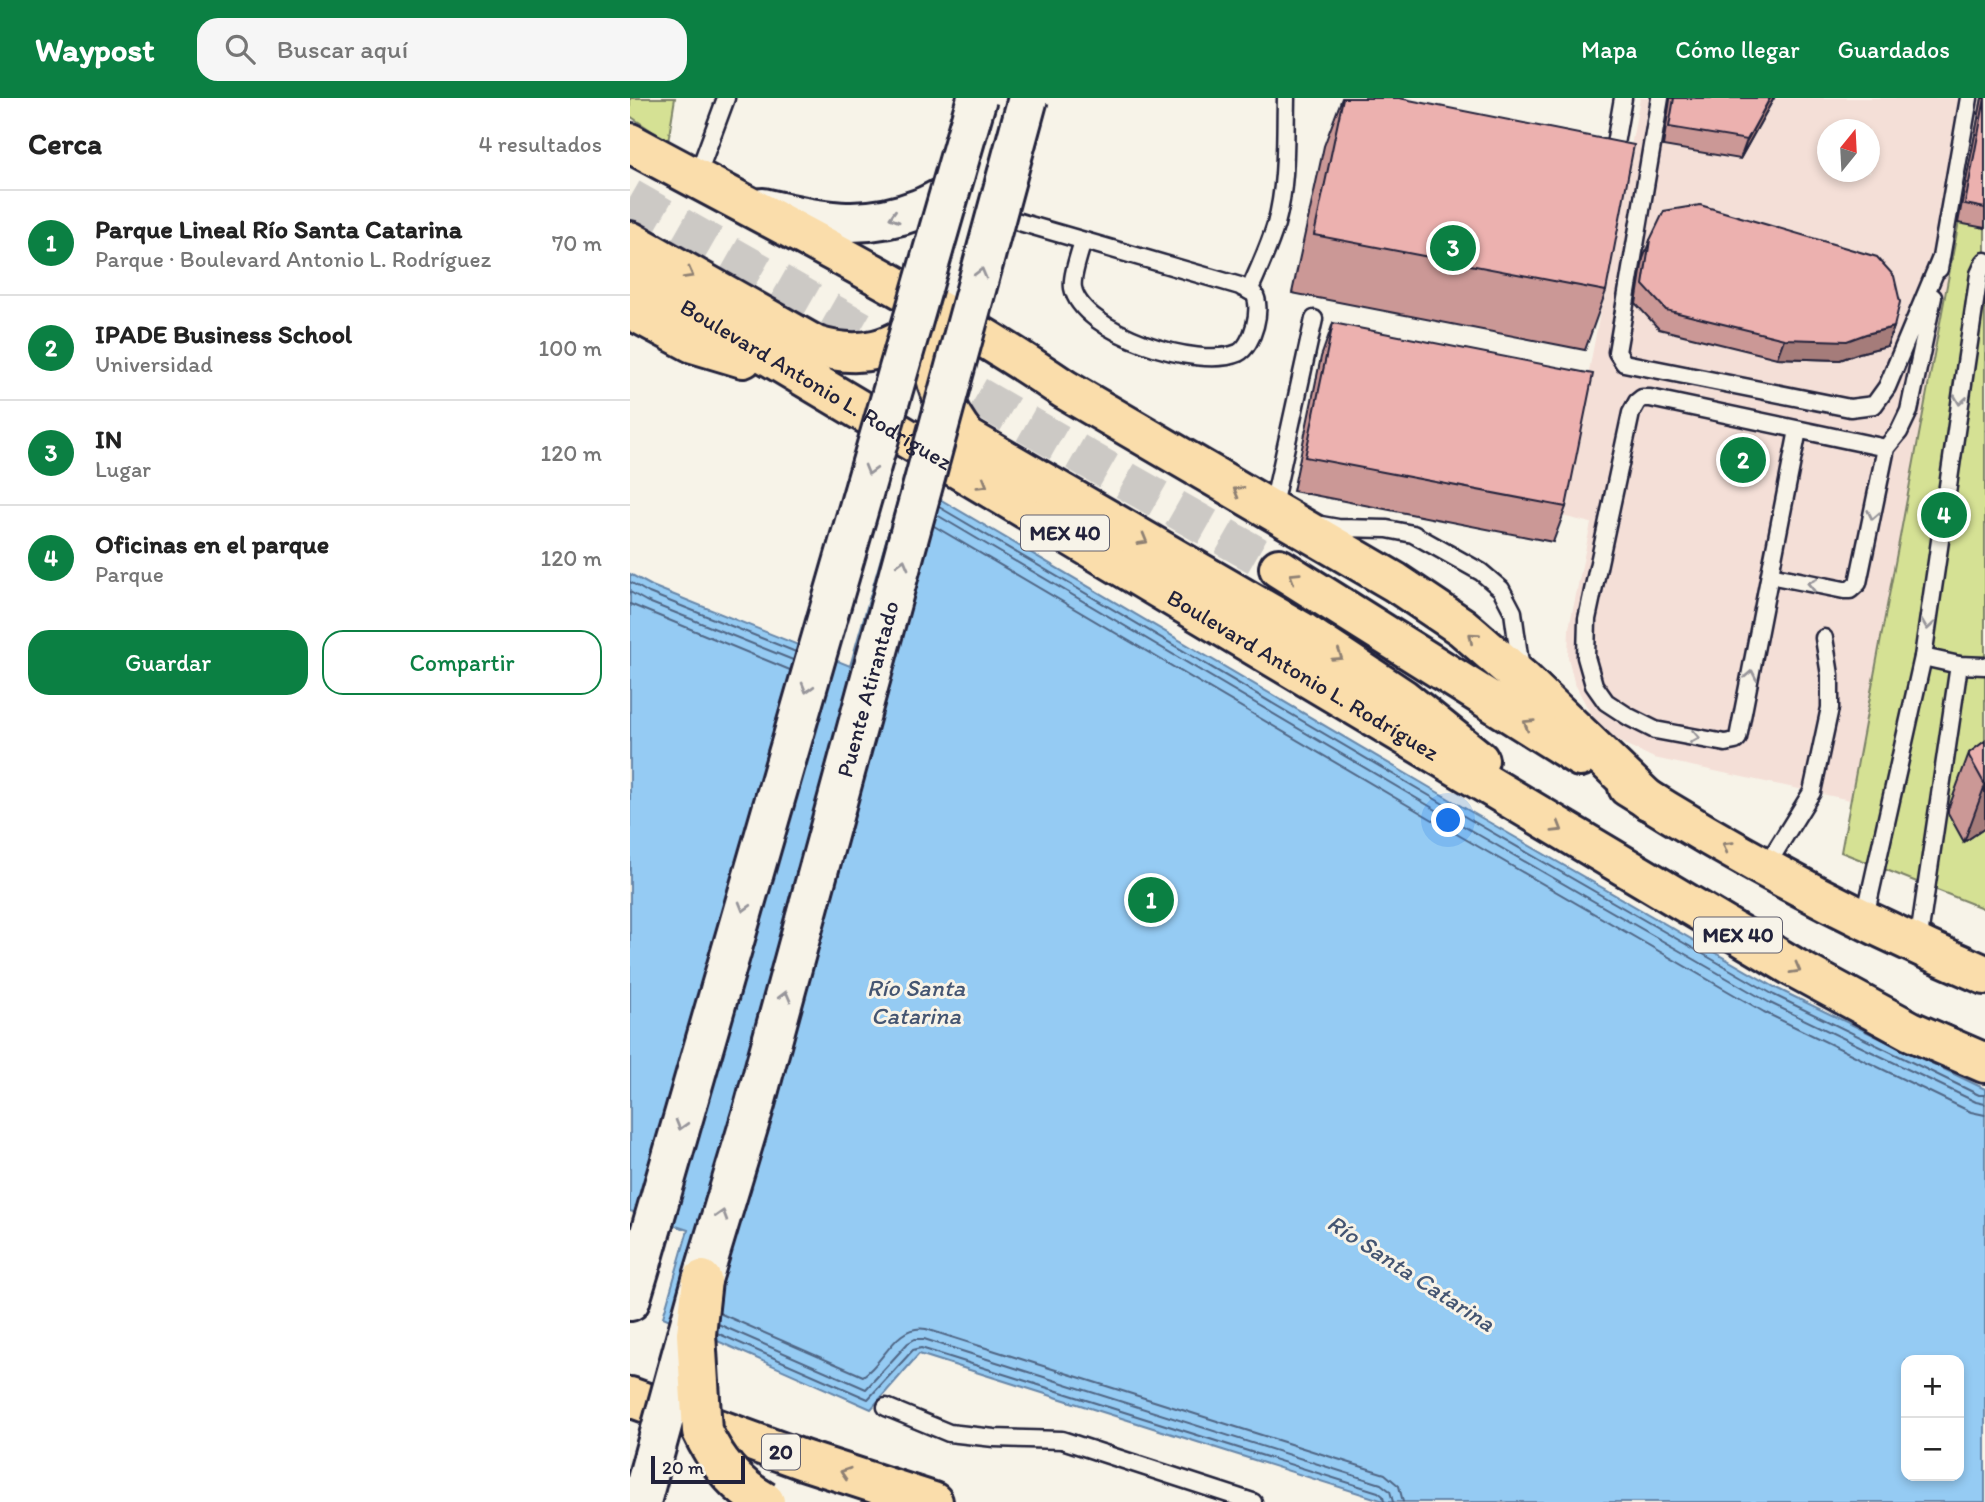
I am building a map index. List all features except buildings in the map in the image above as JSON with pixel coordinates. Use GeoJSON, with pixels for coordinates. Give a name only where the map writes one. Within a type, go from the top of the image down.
{"type":"FeatureCollection","features":[{"type":"Feature","properties":{"kind":"main road"},"geometry":{"type":"LineString","coordinates":[[630,1301],[636,1267],[977,98]]}},
{"type":"Feature","properties":{"kind":"main road"},"geometry":{"type":"LineString","coordinates":[[999,98],[939,312],[933,345],[936,378],[955,424],[967,438],[1304,633],[1402,698],[1482,762],[1500,793]]}},
{"type":"Feature","properties":{"kind":"main road","name":"Puente Atirantado"},"geometry":{"type":"LineString","coordinates":[[641,1502],[702,1280],[755,1104],[1028,98]]}},
{"type":"Feature","properties":{"kind":"main road"},"geometry":{"type":"LineString","coordinates":[[630,143],[939,312],[1017,357],[1064,389],[1395,582],[1462,627],[1523,680],[1648,800]]}},
{"type":"Feature","properties":{"kind":"main road"},"geometry":{"type":"LineString","coordinates":[[744,204],[811,219],[845,223],[885,220],[973,193]]}},
{"type":"Feature","properties":{"kind":"main road"},"geometry":{"type":"LineString","coordinates":[[630,241],[816,346],[840,353],[860,353],[890,345],[911,336],[939,312]]}},
{"type":"Feature","properties":{"kind":"main road","name":"Boulevard Antonio L. Rodríguez"},"geometry":{"type":"LineString","coordinates":[[630,273],[1795,968],[1911,1031],[1985,1063]]}},
{"type":"Feature","properties":{"kind":"main road"},"geometry":{"type":"LineString","coordinates":[[630,309],[693,342],[730,355],[784,366]]}},
{"type":"Feature","properties":{"kind":"main road"},"geometry":{"type":"LineString","coordinates":[[955,424],[952,399],[957,382],[966,368],[980,358],[1017,357]]}},
{"type":"Feature","properties":{"kind":"main road"},"geometry":{"type":"LineString","coordinates":[[1279,568],[1648,800],[1765,869],[1864,921],[1985,975]]}},
{"type":"Feature","properties":{"kind":"main road"},"geometry":{"type":"LineString","coordinates":[[702,1280],[696,1334],[702,1431],[731,1476],[748,1493],[765,1502]]}},
{"type":"Feature","properties":{"kind":"main road","name":"20"},"geometry":{"type":"LineString","coordinates":[[630,1397],[637,1402],[933,1502]]}},
{"type":"Feature","properties":{"kind":"main road"},"geometry":{"type":"LineString","coordinates":[[630,1496],[647,1502]]}},
{"type":"Feature","properties":{"kind":"lane"},"geometry":{"type":"LineString","coordinates":[[696,179],[726,98]]}},
{"type":"Feature","properties":{"kind":"lane"},"geometry":{"type":"LineString","coordinates":[[1249,290],[1276,223],[1283,181],[1286,98]]}},
{"type":"Feature","properties":{"kind":"lane"},"geometry":{"type":"LineString","coordinates":[[1607,176],[1611,167],[1623,98]]}},
{"type":"Feature","properties":{"kind":"lane"},"geometry":{"type":"LineString","coordinates":[[1660,98],[1618,342],[1618,357],[1623,363],[1850,408],[1874,405],[1887,387],[1940,260]]}},
{"type":"Feature","properties":{"kind":"lane"},"geometry":{"type":"LineString","coordinates":[[1770,575],[1844,590],[1850,590],[1858,583],[1886,448],[1899,432],[1909,411],[1969,98]]}},
{"type":"Feature","properties":{"kind":"lane"},"geometry":{"type":"LineString","coordinates":[[973,193],[1083,241],[1249,290],[1257,301],[1255,326],[1246,347],[1237,353],[1216,356],[1175,354],[1128,338],[1093,315],[1078,301],[1072,285],[1083,241]]}},
{"type":"Feature","properties":{"kind":"lane"},"geometry":{"type":"LineString","coordinates":[[1864,921],[1923,657],[1979,274],[1985,261]]}},
{"type":"Feature","properties":{"kind":"lane"},"geometry":{"type":"LineString","coordinates":[[1314,319],[1279,515],[1338,527],[1387,529],[1413,534],[1481,572],[1501,589],[1513,612],[1523,680]]}},
{"type":"Feature","properties":{"kind":"lane"},"geometry":{"type":"LineString","coordinates":[[1798,430],[1738,738],[1725,743],[1655,730],[1606,702],[1594,685],[1586,657],[1587,620],[1621,457],[1636,402],[1642,398],[1650,398],[1886,448]]}},
{"type":"Feature","properties":{"kind":"lane"},"geometry":{"type":"LineString","coordinates":[[1765,869],[1812,792],[1830,708],[1830,675],[1824,638]]}},
{"type":"Feature","properties":{"kind":"lane"},"geometry":{"type":"LineString","coordinates":[[1923,657],[1959,665],[1985,666]]}},
{"type":"Feature","properties":{"kind":"lane"},"geometry":{"type":"LineString","coordinates":[[1918,946],[1959,665]]}},
{"type":"Feature","properties":{"kind":"lane"},"geometry":{"type":"LineString","coordinates":[[887,1407],[949,1433],[995,1438],[1062,1440],[1253,1502]]}},
{"type":"Feature","properties":{"kind":"shaded area"},"geometry":{"type":"Polygon","coordinates":[[[1640,98],[1985,98],[1958,224],[1850,800],[1654,758],[1616,740],[1591,715],[1574,682],[1568,657],[1569,628],[1591,523],[1562,516],[1640,98]]]}},
{"type":"Feature","properties":{"kind":"green space"},"geometry":{"type":"Polygon","coordinates":[[[630,98],[675,98],[668,142],[630,116],[630,98]]]}},
{"type":"Feature","properties":{"kind":"green space"},"geometry":{"type":"Polygon","coordinates":[[[1982,98],[1985,98],[1985,909],[1841,852],[1982,98]]]}},
{"type":"Feature","properties":{"kind":"water","name":"Río Santa Catarina"},"geometry":{"type":"Polygon","coordinates":[[[904,478],[1778,989],[1985,1089],[1985,1502],[1387,1502],[919,1354],[871,1409],[663,1317],[688,1230],[630,1211],[630,574],[652,586],[850,666],[904,478]]]}},
{"type":"Feature","properties":{"kind":"tunnel"},"geometry":{"type":"LineString","coordinates":[[630,198],[1279,568]]}},
{"type":"Feature","properties":{"kind":"place","name":"IN"},"geometry":{"type":"Point","coordinates":[1453,248]}},
{"type":"Feature","properties":{"kind":"place","name":"IPADE Business School"},"geometry":{"type":"Point","coordinates":[1743,460]}},
{"type":"Feature","properties":{"kind":"place","name":"Oficinas en el parque"},"geometry":{"type":"Point","coordinates":[1944,515]}},
{"type":"Feature","properties":{"kind":"place","name":"Parque Lineal Río Santa Catarina"},"geometry":{"type":"Point","coordinates":[1151,900]}}]}
